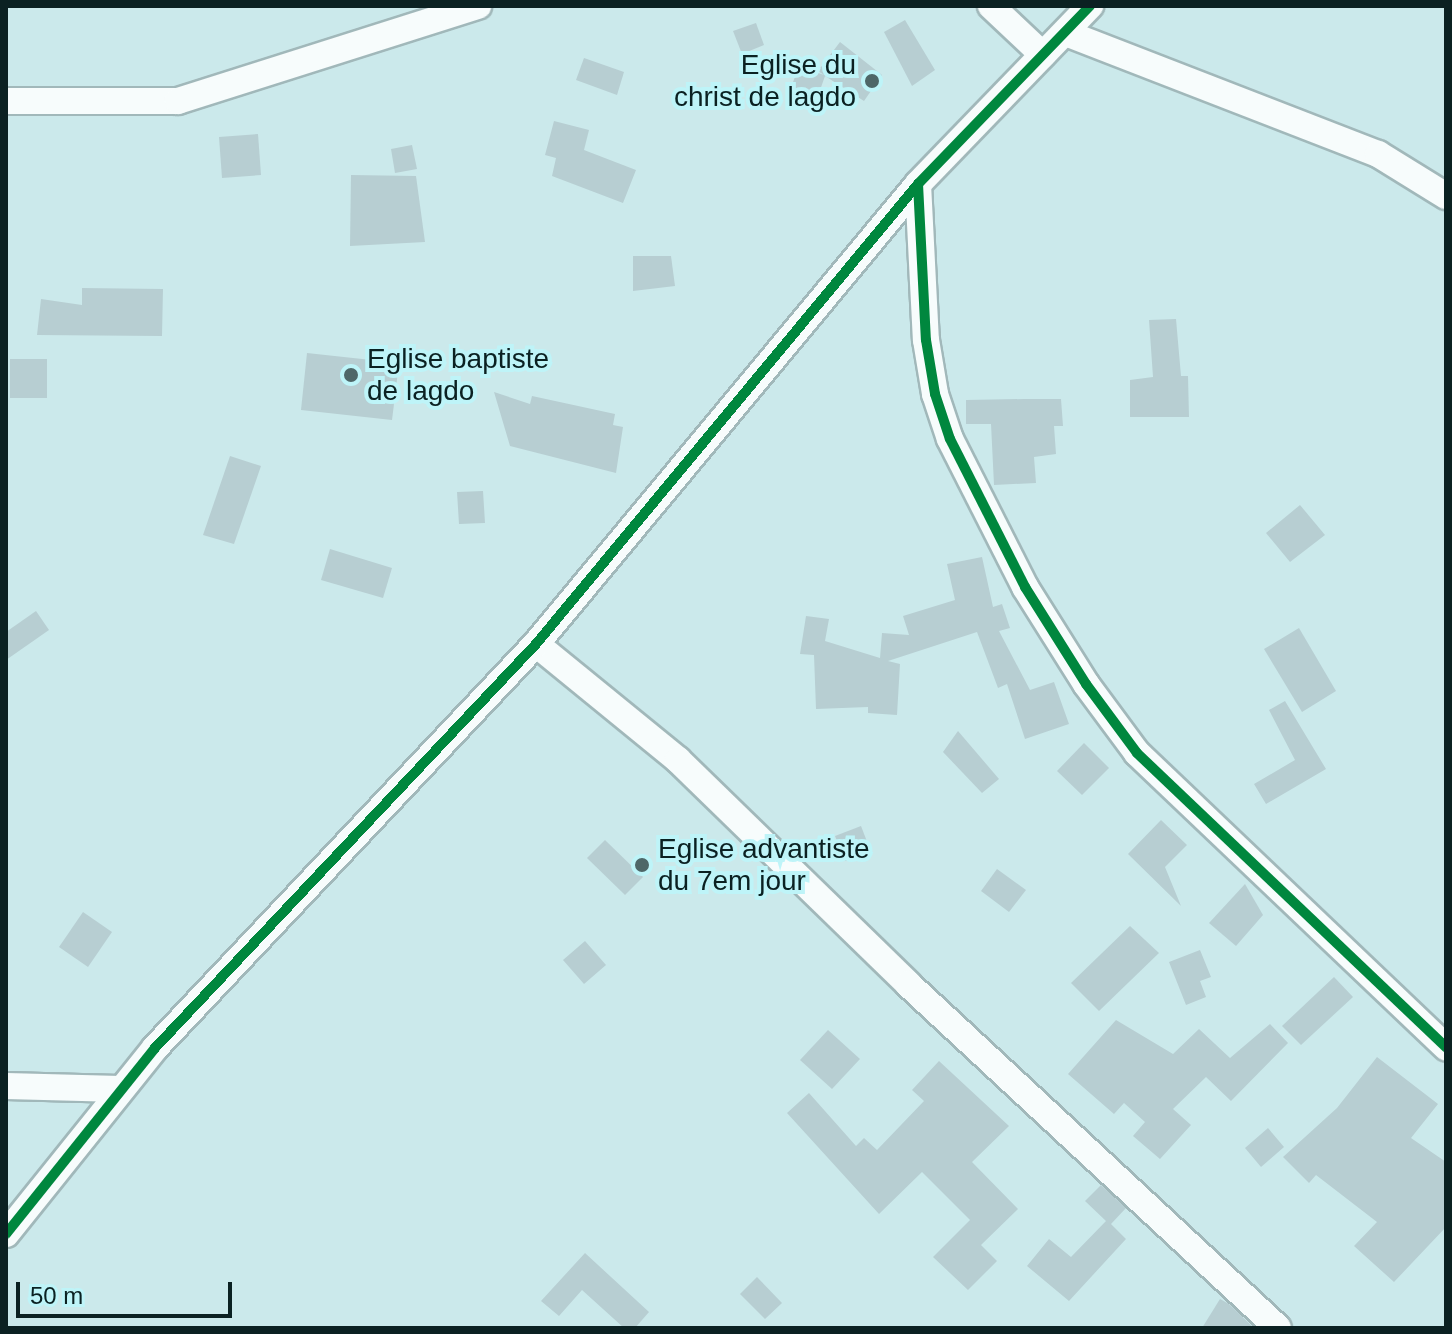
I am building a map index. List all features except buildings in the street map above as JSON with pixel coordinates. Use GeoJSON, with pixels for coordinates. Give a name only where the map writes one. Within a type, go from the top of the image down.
{"type":"FeatureCollection","features":[{"type":"Feature","properties":{"kind":"street"},"geometry":{"type":"LineString","coordinates":[[6,101],[178,101],[478,6]]}},
{"type":"Feature","properties":{"kind":"street"},"geometry":{"type":"LineString","coordinates":[[991,6],[1043,55]]}},
{"type":"Feature","properties":{"kind":"street"},"geometry":{"type":"LineString","coordinates":[[6,1234],[120,1089],[536,644],[918,184],[1090,6]]}},
{"type":"Feature","properties":{"kind":"street"},"geometry":{"type":"LineString","coordinates":[[1066,33],[1378,154],[1446,196]]}},
{"type":"Feature","properties":{"kind":"street"},"geometry":{"type":"LineString","coordinates":[[918,184],[926,340],[935,394],[950,439],[1025,587],[1086,684],[1137,753],[1446,1047]]}},
{"type":"Feature","properties":{"kind":"street"},"geometry":{"type":"LineString","coordinates":[[536,644],[678,760],[908,984],[1278,1328]]}},
{"type":"Feature","properties":{"kind":"street"},"geometry":{"type":"LineString","coordinates":[[6,1086],[120,1089]]}},
{"type":"Feature","properties":{"kind":"cycle path"},"geometry":{"type":"LineString","coordinates":[[6,1234],[155,1048],[536,644],[918,184],[1090,6]]}},
{"type":"Feature","properties":{"kind":"cycle path"},"geometry":{"type":"LineString","coordinates":[[918,184],[926,340],[935,394],[950,439],[1025,587],[1086,684],[1137,753],[1446,1047]]}},
{"type":"Feature","properties":{"kind":"place","name":"Eglise du christ de lagdo"},"geometry":{"type":"Point","coordinates":[872,81]}},
{"type":"Feature","properties":{"kind":"place","name":"Eglise baptiste de lagdo"},"geometry":{"type":"Point","coordinates":[351,375]}},
{"type":"Feature","properties":{"kind":"place","name":"Eglise advantiste du 7em jour"},"geometry":{"type":"Point","coordinates":[642,865]}}]}
